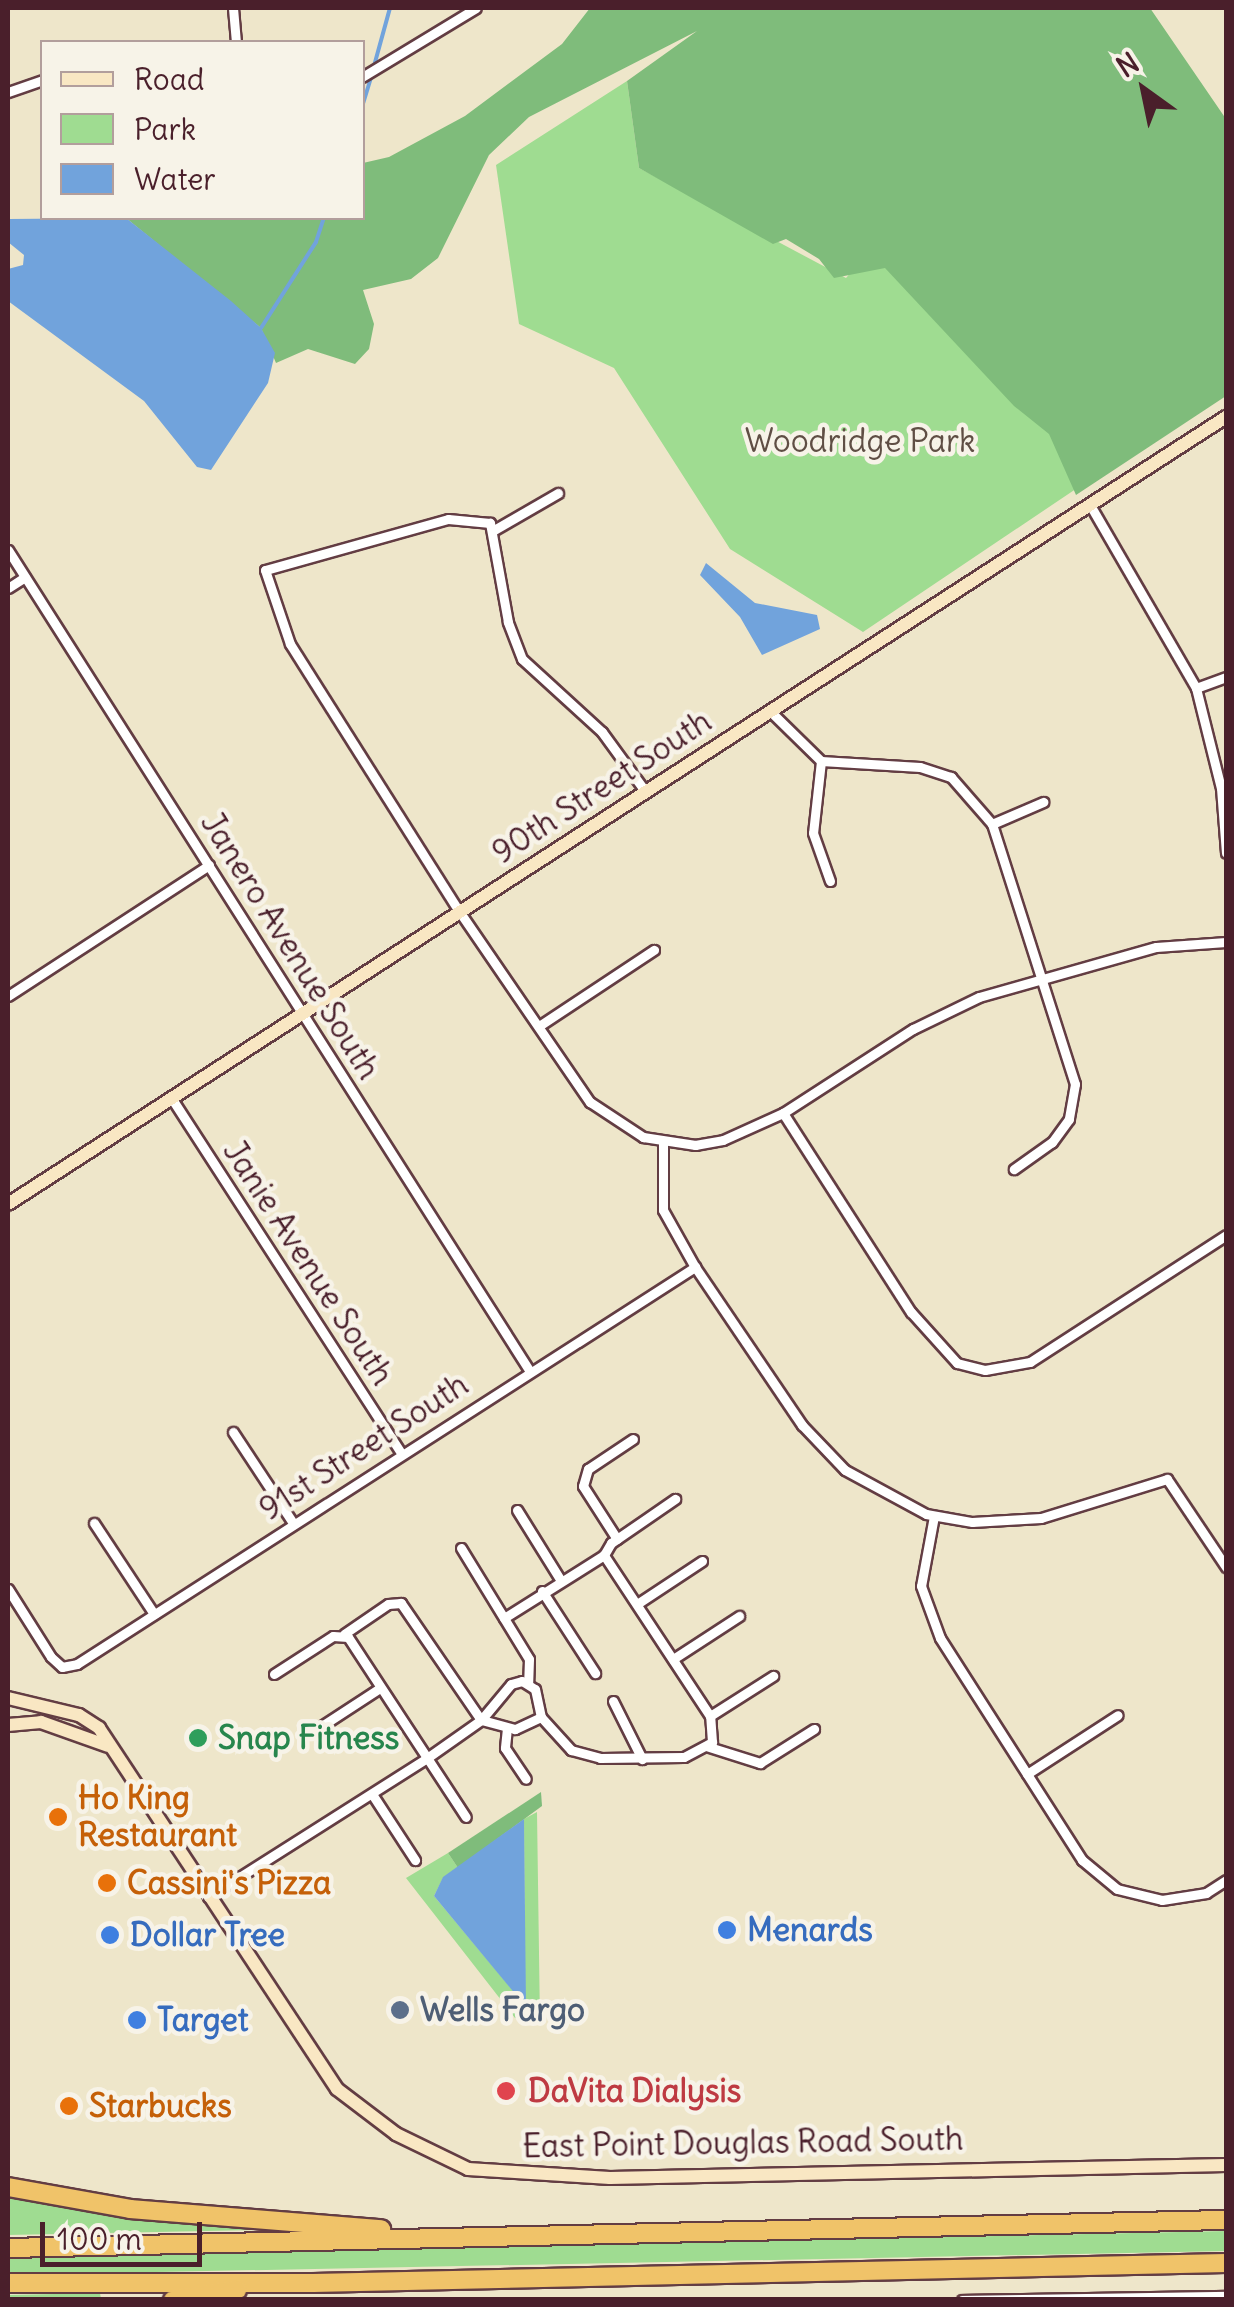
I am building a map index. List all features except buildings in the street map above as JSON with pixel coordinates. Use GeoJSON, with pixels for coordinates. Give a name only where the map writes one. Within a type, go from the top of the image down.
{"type":"FeatureCollection","features":[{"type":"Feature","properties":{"kind":"highway"},"geometry":{"type":"LineString","coordinates":[[8,2187],[130,2209],[486,2235]]}},
{"type":"Feature","properties":{"kind":"highway"},"geometry":{"type":"LineString","coordinates":[[8,2248],[1226,2220]]}},
{"type":"Feature","properties":{"kind":"highway"},"geometry":{"type":"LineString","coordinates":[[8,2284],[1226,2263]]}},
{"type":"Feature","properties":{"kind":"highway"},"geometry":{"type":"LineString","coordinates":[[173,2300],[261,2282]]}},
{"type":"Feature","properties":{"kind":"street"},"geometry":{"type":"LineString","coordinates":[[233,8],[236,40]]}},
{"type":"Feature","properties":{"kind":"street"},"geometry":{"type":"LineString","coordinates":[[365,75],[476,8]]}},
{"type":"Feature","properties":{"kind":"street"},"geometry":{"type":"LineString","coordinates":[[8,92],[40,81]]}},
{"type":"Feature","properties":{"kind":"street","name":"90th Street South"},"geometry":{"type":"LineString","coordinates":[[8,1204],[174,1102],[302,1011],[1226,416]]}},
{"type":"Feature","properties":{"kind":"street"},"geometry":{"type":"LineString","coordinates":[[494,530],[558,493]]}},
{"type":"Feature","properties":{"kind":"street"},"geometry":{"type":"LineString","coordinates":[[1090,505],[1168,630],[1196,688],[1213,746],[1226,850]]}},
{"type":"Feature","properties":{"kind":"street"},"geometry":{"type":"LineString","coordinates":[[644,791],[602,732],[516,649],[494,530],[477,518],[448,518],[266,570],[290,644],[459,911],[590,1102],[624,1127],[663,1143],[723,1140],[783,1112],[952,1009],[1156,947],[1226,942]]}},
{"type":"Feature","properties":{"kind":"street","name":"Janero Avenue South"},"geometry":{"type":"LineString","coordinates":[[8,550],[529,1370]]}},
{"type":"Feature","properties":{"kind":"street"},"geometry":{"type":"LineString","coordinates":[[8,588],[25,577]]}},
{"type":"Feature","properties":{"kind":"street"},"geometry":{"type":"LineString","coordinates":[[1196,688],[1226,677]]}},
{"type":"Feature","properties":{"kind":"street"},"geometry":{"type":"LineString","coordinates":[[771,712],[821,761],[938,771],[968,790],[992,824],[1075,1094],[1052,1142],[1014,1169]]}},
{"type":"Feature","properties":{"kind":"street"},"geometry":{"type":"LineString","coordinates":[[821,761],[813,833],[830,881]]}},
{"type":"Feature","properties":{"kind":"street"},"geometry":{"type":"LineString","coordinates":[[992,824],[1043,802]]}},
{"type":"Feature","properties":{"kind":"street"},"geometry":{"type":"LineString","coordinates":[[8,996],[210,865]]}},
{"type":"Feature","properties":{"kind":"street"},"geometry":{"type":"LineString","coordinates":[[539,1026],[654,950]]}},
{"type":"Feature","properties":{"kind":"street","name":"Janie Avenue South"},"geometry":{"type":"LineString","coordinates":[[174,1102],[400,1452]]}},
{"type":"Feature","properties":{"kind":"street"},"geometry":{"type":"LineString","coordinates":[[783,1112],[911,1312],[957,1364],[1008,1370],[1087,1326],[1226,1234]]}},
{"type":"Feature","properties":{"kind":"street"},"geometry":{"type":"LineString","coordinates":[[663,1143],[663,1210],[695,1268],[822,1448],[896,1502],[934,1516],[972,1522],[1041,1518],[1167,1479],[1226,1567]]}},
{"type":"Feature","properties":{"kind":"street","name":"91st Street South"},"geometry":{"type":"LineString","coordinates":[[8,1589],[62,1666],[77,1664],[400,1452],[695,1268]]}},
{"type":"Feature","properties":{"kind":"street"},"geometry":{"type":"LineString","coordinates":[[234,1432],[293,1523]]}},
{"type":"Feature","properties":{"kind":"street"},"geometry":{"type":"LineString","coordinates":[[617,1539],[583,1486],[588,1469],[633,1439]]}},
{"type":"Feature","properties":{"kind":"street"},"geometry":{"type":"LineString","coordinates":[[504,1618],[542,1590],[604,1555],[617,1539],[675,1499]]}},
{"type":"Feature","properties":{"kind":"street"},"geometry":{"type":"LineString","coordinates":[[517,1510],[560,1579]]}},
{"type":"Feature","properties":{"kind":"street"},"geometry":{"type":"LineString","coordinates":[[934,1516],[922,1597],[940,1638],[1082,1860],[1117,1889],[1162,1900],[1206,1893],[1226,1880]]}},
{"type":"Feature","properties":{"kind":"street"},"geometry":{"type":"LineString","coordinates":[[94,1523],[154,1614]]}},
{"type":"Feature","properties":{"kind":"street"},"geometry":{"type":"LineString","coordinates":[[461,1548],[529,1659],[528,1682],[541,1702],[542,1717],[571,1750],[642,1759],[684,1757],[706,1746],[715,1733],[710,1716],[604,1555]]}},
{"type":"Feature","properties":{"kind":"street"},"geometry":{"type":"LineString","coordinates":[[638,1604],[702,1560]]}},
{"type":"Feature","properties":{"kind":"street"},"geometry":{"type":"LineString","coordinates":[[542,1590],[595,1672]]}},
{"type":"Feature","properties":{"kind":"street"},"geometry":{"type":"LineString","coordinates":[[274,1674],[388,1604],[401,1602],[480,1720],[524,1728],[542,1717]]}},
{"type":"Feature","properties":{"kind":"street"},"geometry":{"type":"LineString","coordinates":[[674,1659],[739,1616]]}},
{"type":"Feature","properties":{"kind":"street"},"geometry":{"type":"LineString","coordinates":[[344,1634],[466,1817]]}},
{"type":"Feature","properties":{"kind":"street"},"geometry":{"type":"LineString","coordinates":[[710,1716],[773,1676]]}},
{"type":"Feature","properties":{"kind":"street"},"geometry":{"type":"LineString","coordinates":[[208,1897],[427,1758],[480,1720],[511,1684],[528,1682]]}},
{"type":"Feature","properties":{"kind":"street"},"geometry":{"type":"LineString","coordinates":[[317,1730],[380,1688]]}},
{"type":"Feature","properties":{"kind":"street","name":"East Point Douglas Road South"},"geometry":{"type":"LineString","coordinates":[[8,1698],[79,1715],[99,1728],[345,2098],[431,2154],[468,2169],[610,2178],[1226,2165]]}},
{"type":"Feature","properties":{"kind":"street"},"geometry":{"type":"LineString","coordinates":[[614,1702],[642,1759]]}},
{"type":"Feature","properties":{"kind":"street"},"geometry":{"type":"LineString","coordinates":[[1027,1774],[1118,1715]]}},
{"type":"Feature","properties":{"kind":"street"},"geometry":{"type":"LineString","coordinates":[[8,1725],[41,1722],[108,1746]]}},
{"type":"Feature","properties":{"kind":"street"},"geometry":{"type":"LineString","coordinates":[[508,1728],[505,1748],[526,1779]]}},
{"type":"Feature","properties":{"kind":"street"},"geometry":{"type":"LineString","coordinates":[[706,1746],[760,1764],[814,1729]]}},
{"type":"Feature","properties":{"kind":"street"},"geometry":{"type":"LineString","coordinates":[[372,1794],[415,1860]]}},
{"type":"Feature","properties":{"kind":"street"},"geometry":{"type":"LineString","coordinates":[[962,2300],[1226,2296]]}},
{"type":"Feature","properties":{"kind":"green space"},"geometry":{"type":"Polygon","coordinates":[[[590,8],[1150,8],[1226,119],[1226,396],[1076,495],[1049,434],[1014,406],[885,268],[834,278],[819,259],[786,239],[773,244],[639,168],[627,81],[697,31],[529,117],[489,155],[438,258],[411,279],[363,290],[374,324],[369,349],[355,364],[308,349],[276,363],[261,328],[128,220],[365,220],[365,163],[389,157],[465,116],[562,44],[590,8]]]}},
{"type":"Feature","properties":{"kind":"green space","name":"Woodridge Park"},"geometry":{"type":"Polygon","coordinates":[[[627,81],[639,168],[846,278],[881,238],[1113,464],[863,632],[730,549],[614,368],[519,324],[496,165],[627,81]]]}},
{"type":"Feature","properties":{"kind":"green space"},"geometry":{"type":"Polygon","coordinates":[[[541,1792],[542,1806],[458,1868],[448,1853],[541,1792]]]}},
{"type":"Feature","properties":{"kind":"green space"},"geometry":{"type":"Polygon","coordinates":[[[537,1812],[540,2023],[515,2018],[406,1878],[448,1853],[458,1868],[443,1878],[434,1896],[525,2005],[524,1819],[537,1812]]]}},
{"type":"Feature","properties":{"kind":"green space"},"geometry":{"type":"Polygon","coordinates":[[[8,2195],[143,2217],[259,2230],[8,2235],[8,2195]]]}},
{"type":"Feature","properties":{"kind":"green space"},"geometry":{"type":"Polygon","coordinates":[[[1226,2231],[1226,2251],[8,2275],[8,2257],[1226,2231]]]}},
{"type":"Feature","properties":{"kind":"green space"},"geometry":{"type":"Polygon","coordinates":[[[100,2293],[101,2299],[8,2299],[8,2295],[100,2293]]]}},
{"type":"Feature","properties":{"kind":"water"},"geometry":{"type":"Polygon","coordinates":[[[8,219],[129,220],[261,328],[275,353],[268,383],[211,470],[197,467],[144,401],[8,301],[8,269],[23,265],[24,255],[8,242],[8,219]]]}},
{"type":"Feature","properties":{"kind":"water"},"geometry":{"type":"Polygon","coordinates":[[[706,563],[755,603],[817,615],[820,629],[762,655],[740,617],[700,575],[706,563]]]}},
{"type":"Feature","properties":{"kind":"water"},"geometry":{"type":"Polygon","coordinates":[[[524,1819],[526,2007],[434,1896],[443,1877],[524,1819]]]}},
{"type":"Feature","properties":{"kind":"waterway"},"geometry":{"type":"LineString","coordinates":[[374,66],[390,8]]}},
{"type":"Feature","properties":{"kind":"waterway"},"geometry":{"type":"LineString","coordinates":[[365,97],[372,75]]}},
{"type":"Feature","properties":{"kind":"waterway"},"geometry":{"type":"LineString","coordinates":[[261,328],[316,242],[323,220]]}},
{"type":"Feature","properties":{"kind":"place","name":"Snap Fitness"},"geometry":{"type":"Point","coordinates":[198,1738]}},
{"type":"Feature","properties":{"kind":"place","name":"Ho King Restaurant"},"geometry":{"type":"Point","coordinates":[58,1817]}},
{"type":"Feature","properties":{"kind":"place","name":"Cassini's Pizza"},"geometry":{"type":"Point","coordinates":[107,1883]}},
{"type":"Feature","properties":{"kind":"place","name":"Menards"},"geometry":{"type":"Point","coordinates":[727,1930]}},
{"type":"Feature","properties":{"kind":"place","name":"Dollar Tree"},"geometry":{"type":"Point","coordinates":[110,1935]}},
{"type":"Feature","properties":{"kind":"place","name":"Wells Fargo"},"geometry":{"type":"Point","coordinates":[400,2010]}},
{"type":"Feature","properties":{"kind":"place","name":"Target"},"geometry":{"type":"Point","coordinates":[137,2020]}},
{"type":"Feature","properties":{"kind":"place","name":"DaVita Dialysis"},"geometry":{"type":"Point","coordinates":[506,2091]}},
{"type":"Feature","properties":{"kind":"place","name":"Starbucks"},"geometry":{"type":"Point","coordinates":[69,2106]}}]}
